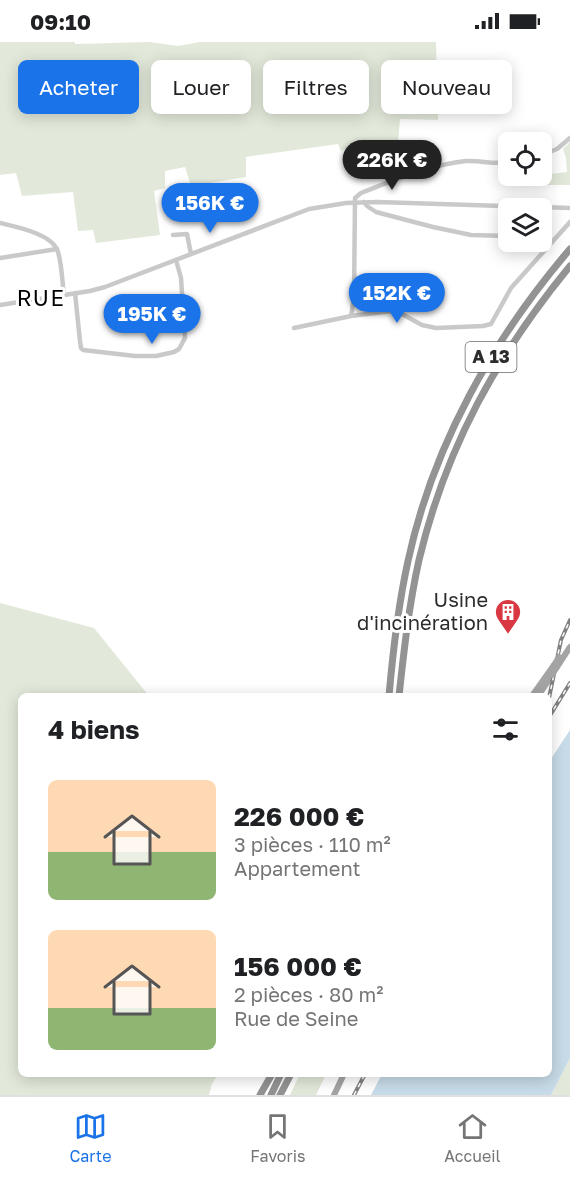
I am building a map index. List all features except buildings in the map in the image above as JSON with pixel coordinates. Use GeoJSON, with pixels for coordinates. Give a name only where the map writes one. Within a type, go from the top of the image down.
{"type":"FeatureCollection","features":[{"type":"Feature","properties":{"kind":"highway","name":"A 13"},"geometry":{"type":"LineString","coordinates":[[389,693],[393,643],[408,559],[432,477],[468,398],[494,352],[537,289],[570,249]]}},
{"type":"Feature","properties":{"kind":"highway","name":"A 13"},"geometry":{"type":"LineString","coordinates":[[399,693],[404,647],[419,561],[443,480],[468,420],[501,360],[533,313],[570,266]]}},
{"type":"Feature","properties":{"kind":"highway"},"geometry":{"type":"LineString","coordinates":[[260,1095],[270,1077]]}},
{"type":"Feature","properties":{"kind":"highway"},"geometry":{"type":"LineString","coordinates":[[271,1095],[280,1077]]}},
{"type":"Feature","properties":{"kind":"highway"},"geometry":{"type":"LineString","coordinates":[[280,1095],[289,1077]]}},
{"type":"Feature","properties":{"kind":"main road"},"geometry":{"type":"LineString","coordinates":[[540,693],[552,675],[559,657],[570,646]]}},
{"type":"Feature","properties":{"kind":"main road"},"geometry":{"type":"LineString","coordinates":[[534,693],[570,646]]}},
{"type":"Feature","properties":{"kind":"main road"},"geometry":{"type":"LineString","coordinates":[[334,1095],[343,1077]]}},
{"type":"Feature","properties":{"kind":"street"},"geometry":{"type":"LineString","coordinates":[[552,151],[570,138]]}},
{"type":"Feature","properties":{"kind":"street"},"geometry":{"type":"LineString","coordinates":[[351,316],[354,298],[355,198],[422,170],[467,161],[498,164]]}},
{"type":"Feature","properties":{"kind":"street"},"geometry":{"type":"LineString","coordinates":[[0,305],[105,287],[309,209],[355,202],[570,208]]}},
{"type":"Feature","properties":{"kind":"street"},"geometry":{"type":"LineString","coordinates":[[364,202],[376,212],[433,227],[471,235],[498,236]]}},
{"type":"Feature","properties":{"kind":"street"},"geometry":{"type":"LineString","coordinates":[[294,328],[351,316],[391,311],[400,313],[422,325],[436,328],[491,324],[511,288],[570,222]]}},
{"type":"Feature","properties":{"kind":"street"},"geometry":{"type":"LineString","coordinates":[[0,223],[33,232],[50,240],[57,249],[64,295]]}},
{"type":"Feature","properties":{"kind":"street"},"geometry":{"type":"LineString","coordinates":[[173,235],[187,234],[191,254]]}},
{"type":"Feature","properties":{"kind":"street"},"geometry":{"type":"LineString","coordinates":[[0,258],[57,249]]}},
{"type":"Feature","properties":{"kind":"street"},"geometry":{"type":"LineString","coordinates":[[75,293],[83,350],[135,356],[156,356],[174,352],[179,349],[185,338],[182,278],[176,260]]}},
{"type":"Feature","properties":{"kind":"green space"},"geometry":{"type":"Polygon","coordinates":[[[0,42],[75,42],[75,44],[149,42],[178,46],[200,42],[436,42],[436,60],[381,60],[381,114],[438,114],[438,120],[400,119],[396,167],[389,167],[388,140],[357,143],[341,151],[338,144],[246,157],[246,177],[191,186],[185,167],[165,171],[165,188],[154,191],[160,235],[96,243],[93,230],[78,231],[73,192],[22,196],[16,173],[0,175],[0,42]]]}},
{"type":"Feature","properties":{"kind":"green space"},"geometry":{"type":"Polygon","coordinates":[[[570,142],[570,185],[552,185],[552,174],[567,172],[563,149],[570,142]]]}},
{"type":"Feature","properties":{"kind":"green space"},"geometry":{"type":"Polygon","coordinates":[[[0,603],[94,628],[147,693],[18,693],[18,1077],[216,1077],[209,1095],[0,1095],[0,603]]]}},
{"type":"Feature","properties":{"kind":"green space"},"geometry":{"type":"Polygon","coordinates":[[[570,1058],[570,1095],[551,1095],[570,1058]]]}},
{"type":"Feature","properties":{"kind":"green space"},"geometry":{"type":"Polygon","coordinates":[[[299,1077],[325,1077],[316,1095],[290,1095],[299,1077]]]}},
{"type":"Feature","properties":{"kind":"water"},"geometry":{"type":"Polygon","coordinates":[[[570,730],[570,1058],[551,1095],[371,1095],[380,1077],[552,1077],[552,757],[570,730]]]}},
{"type":"Feature","properties":{"kind":"railway"},"geometry":{"type":"LineString","coordinates":[[550,693],[561,640],[570,620]]}},
{"type":"Feature","properties":{"kind":"railway"},"geometry":{"type":"LineString","coordinates":[[552,712],[570,683]]}},
{"type":"Feature","properties":{"kind":"railway"},"geometry":{"type":"LineString","coordinates":[[354,1095],[363,1077]]}},
{"type":"Feature","properties":{"kind":"place","name":"Usine d'incinération"},"geometry":{"type":"Point","coordinates":[508,635]}},
{"type":"Feature","properties":{"kind":"district","name":"RUE"},"geometry":{"type":"Point","coordinates":[41,298]}}]}
